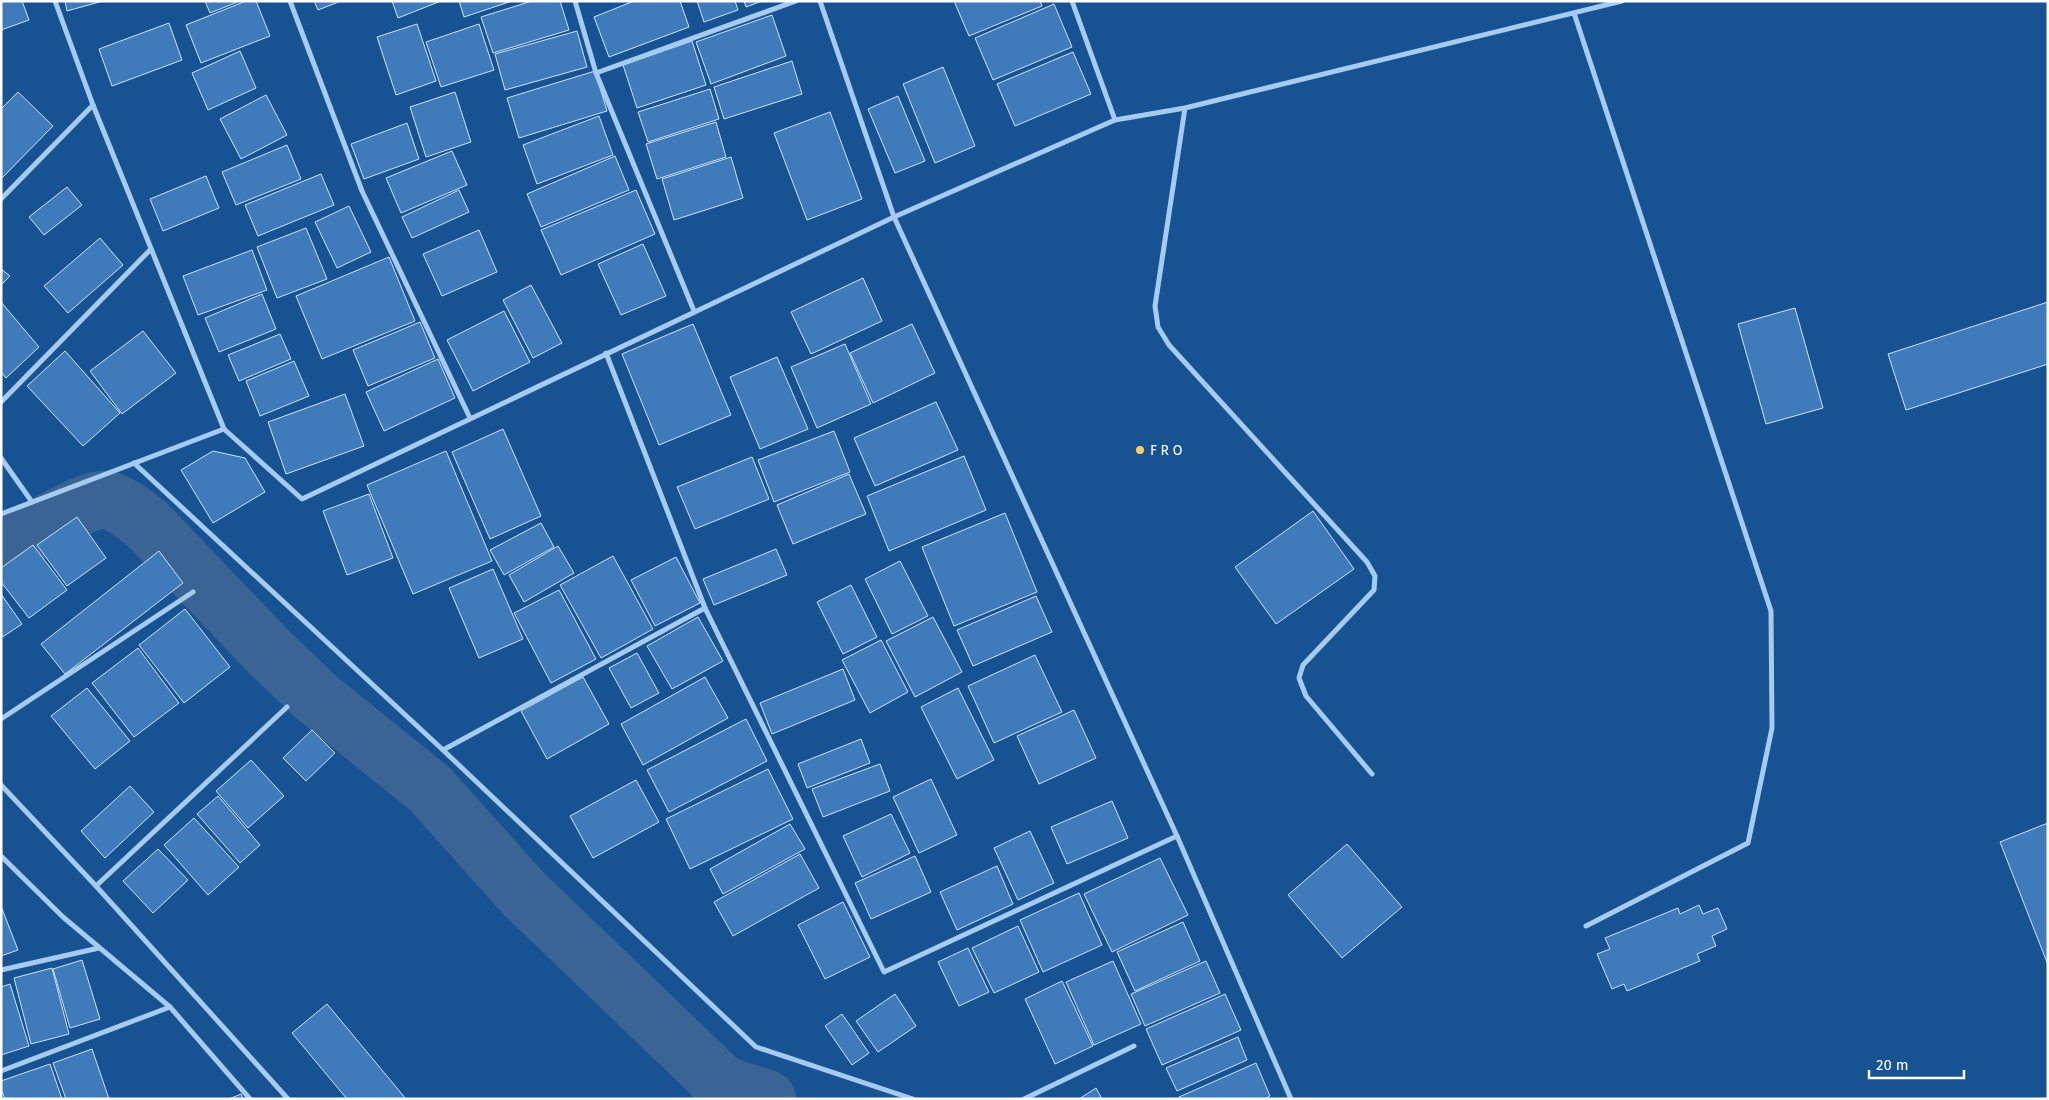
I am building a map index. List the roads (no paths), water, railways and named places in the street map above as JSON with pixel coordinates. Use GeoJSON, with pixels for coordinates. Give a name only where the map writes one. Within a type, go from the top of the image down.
{"type":"FeatureCollection","features":[{"type":"Feature","properties":{"kind":"street"},"geometry":{"type":"LineString","coordinates":[[55,1],[93,105],[224,429],[302,499],[894,217],[1115,120],[1185,108],[1622,1]]}},
{"type":"Feature","properties":{"kind":"street"},"geometry":{"type":"LineString","coordinates":[[290,1],[362,191],[470,418]]}},
{"type":"Feature","properties":{"kind":"street"},"geometry":{"type":"LineString","coordinates":[[575,1],[596,73],[694,311]]}},
{"type":"Feature","properties":{"kind":"street"},"geometry":{"type":"LineString","coordinates":[[596,73],[796,1]]}},
{"type":"Feature","properties":{"kind":"street"},"geometry":{"type":"LineString","coordinates":[[820,1],[894,217],[1177,836],[1291,1099]]}},
{"type":"Feature","properties":{"kind":"street"},"geometry":{"type":"LineString","coordinates":[[1072,1],[1115,120]]}},
{"type":"Feature","properties":{"kind":"street"},"geometry":{"type":"LineString","coordinates":[[1574,14],[1771,611],[1772,728],[1748,843],[1586,926]]}},
{"type":"Feature","properties":{"kind":"street"},"geometry":{"type":"LineString","coordinates":[[1,199],[93,105]]}},
{"type":"Feature","properties":{"kind":"street"},"geometry":{"type":"LineString","coordinates":[[1185,108],[1155,306],[1158,327],[1168,345],[1368,562],[1374,576],[1374,590],[1304,665],[1299,678],[1306,696],[1372,774]]}},
{"type":"Feature","properties":{"kind":"street"},"geometry":{"type":"LineString","coordinates":[[1,402],[151,249]]}},
{"type":"Feature","properties":{"kind":"street"},"geometry":{"type":"LineString","coordinates":[[606,353],[705,608],[884,972],[1177,836]]}},
{"type":"Feature","properties":{"kind":"street"},"geometry":{"type":"LineString","coordinates":[[1,514],[224,429]]}},
{"type":"Feature","properties":{"kind":"street"},"geometry":{"type":"LineString","coordinates":[[1,458],[32,502]]}},
{"type":"Feature","properties":{"kind":"street"},"geometry":{"type":"LineString","coordinates":[[134,462],[443,750],[756,1047],[913,1099]]}},
{"type":"Feature","properties":{"kind":"street"},"geometry":{"type":"LineString","coordinates":[[1,719],[193,592]]}},
{"type":"Feature","properties":{"kind":"street"},"geometry":{"type":"LineString","coordinates":[[443,750],[705,608]]}},
{"type":"Feature","properties":{"kind":"street"},"geometry":{"type":"LineString","coordinates":[[96,886],[287,708]]}},
{"type":"Feature","properties":{"kind":"street"},"geometry":{"type":"LineString","coordinates":[[1,785],[96,886],[288,1099]]}},
{"type":"Feature","properties":{"kind":"street"},"geometry":{"type":"LineString","coordinates":[[1,856],[62,917],[170,1007],[250,1099]]}},
{"type":"Feature","properties":{"kind":"street"},"geometry":{"type":"LineString","coordinates":[[1,970],[99,948]]}},
{"type":"Feature","properties":{"kind":"street"},"geometry":{"type":"LineString","coordinates":[[1,1071],[170,1007]]}},
{"type":"Feature","properties":{"kind":"street"},"geometry":{"type":"LineString","coordinates":[[1024,1099],[1134,1046]]}},
{"type":"Feature","properties":{"kind":"waterway"},"geometry":{"type":"LineString","coordinates":[[1,551],[70,511],[98,501],[107,500],[123,506],[133,513],[146,523],[268,651],[316,697],[430,789],[524,894],[723,1085],[767,1099]]}},
{"type":"Feature","properties":{"kind":"place","name":"F R O"},"geometry":{"type":"Point","coordinates":[1140,450]}}]}
